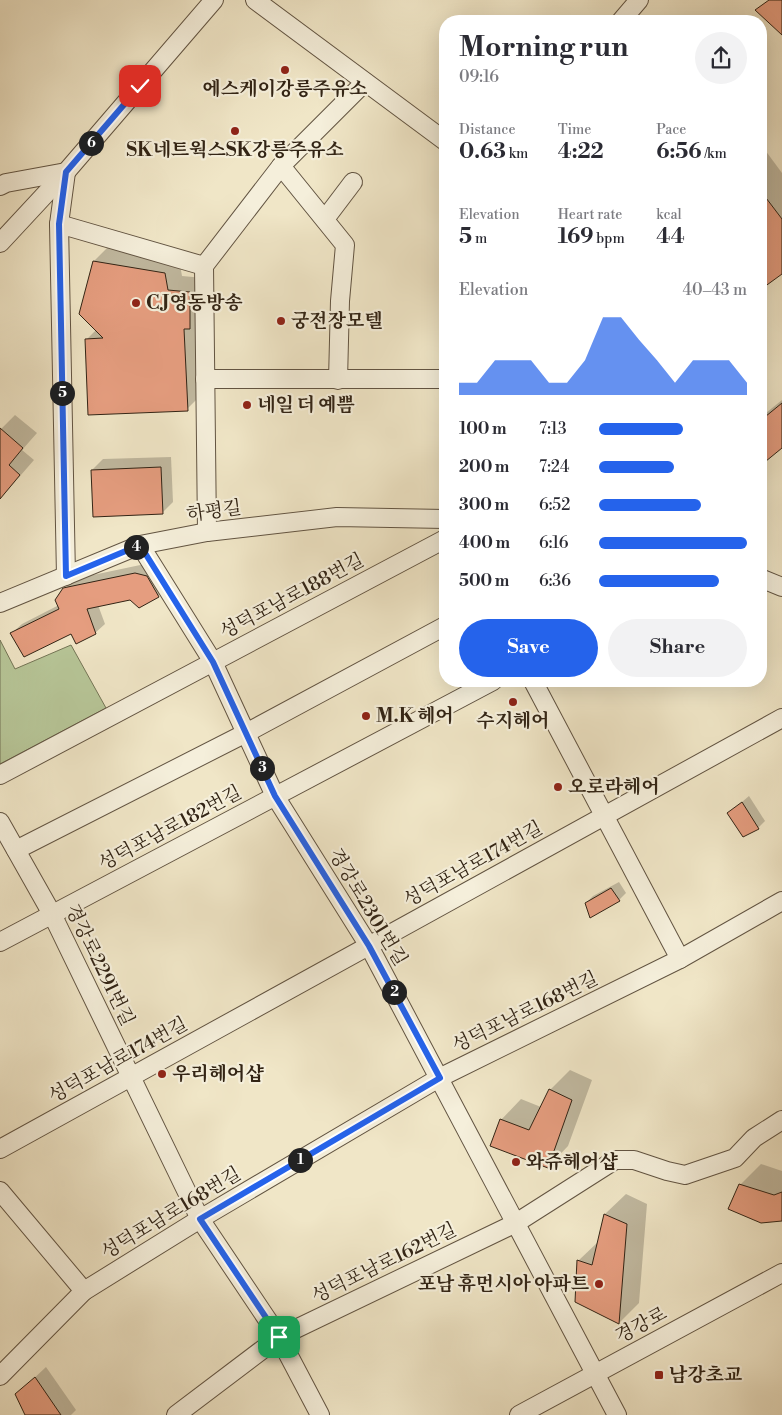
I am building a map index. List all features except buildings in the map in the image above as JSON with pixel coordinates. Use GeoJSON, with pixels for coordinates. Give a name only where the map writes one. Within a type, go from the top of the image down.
{"type":"FeatureCollection","features":[{"type":"Feature","properties":{"kind":"street"},"geometry":{"type":"LineString","coordinates":[[0,243],[66,172],[214,0]]}},
{"type":"Feature","properties":{"kind":"street"},"geometry":{"type":"LineString","coordinates":[[255,0],[439,137]]}},
{"type":"Feature","properties":{"kind":"street"},"geometry":{"type":"LineString","coordinates":[[626,15],[639,0]]}},
{"type":"Feature","properties":{"kind":"street"},"geometry":{"type":"LineString","coordinates":[[207,532],[204,266],[281,166],[366,82]]}},
{"type":"Feature","properties":{"kind":"street"},"geometry":{"type":"LineString","coordinates":[[281,166],[346,245],[340,301],[338,380]]}},
{"type":"Feature","properties":{"kind":"street"},"geometry":{"type":"LineString","coordinates":[[0,186],[6,183],[66,172]]}},
{"type":"Feature","properties":{"kind":"street"},"geometry":{"type":"LineString","coordinates":[[66,172],[59,224],[66,576]]}},
{"type":"Feature","properties":{"kind":"street"},"geometry":{"type":"LineString","coordinates":[[325,219],[352,182]]}},
{"type":"Feature","properties":{"kind":"street"},"geometry":{"type":"LineString","coordinates":[[59,224],[204,266]]}},
{"type":"Feature","properties":{"kind":"street"},"geometry":{"type":"LineString","coordinates":[[205,379],[439,379]]}},
{"type":"Feature","properties":{"kind":"street","name":"하평길"},"geometry":{"type":"LineString","coordinates":[[0,603],[140,545],[207,532],[337,517],[439,519]]}},
{"type":"Feature","properties":{"kind":"street","name":"성덕포남로188번길"},"geometry":{"type":"LineString","coordinates":[[0,775],[439,542]]}},
{"type":"Feature","properties":{"kind":"street","name":"경강로2301번길"},"geometry":{"type":"LineString","coordinates":[[140,545],[213,662],[275,796],[369,946],[617,1415]]}},
{"type":"Feature","properties":{"kind":"street"},"geometry":{"type":"LineString","coordinates":[[767,581],[782,587]]}},
{"type":"Feature","properties":{"kind":"street"},"geometry":{"type":"LineString","coordinates":[[16,850],[246,733],[439,629]]}},
{"type":"Feature","properties":{"kind":"street","name":"성덕포남로182번길"},"geometry":{"type":"LineString","coordinates":[[0,942],[482,687]]}},
{"type":"Feature","properties":{"kind":"street"},"geometry":{"type":"LineString","coordinates":[[536,687],[680,959]]}},
{"type":"Feature","properties":{"kind":"street","name":"성덕포남로174번길"},"geometry":{"type":"LineString","coordinates":[[0,1149],[782,718]]}},
{"type":"Feature","properties":{"kind":"street","name":"경강로2291번길"},"geometry":{"type":"LineString","coordinates":[[0,822],[52,914],[200,1219],[279,1337],[320,1415]]}},
{"type":"Feature","properties":{"kind":"street","name":"성덕포남로168번길"},"geometry":{"type":"LineString","coordinates":[[0,1376],[84,1291],[200,1219],[440,1078],[680,959],[782,901]]}},
{"type":"Feature","properties":{"kind":"street","name":"성덕포남로162번길"},"geometry":{"type":"LineString","coordinates":[[176,1415],[279,1337],[516,1223],[615,1160],[634,1160],[666,1171],[685,1174],[735,1158],[754,1138],[782,1120]]}},
{"type":"Feature","properties":{"kind":"street"},"geometry":{"type":"LineString","coordinates":[[0,1191],[84,1291]]}},
{"type":"Feature","properties":{"kind":"street","name":"경강로"},"geometry":{"type":"LineString","coordinates":[[520,1415],[782,1273]]}},
{"type":"Feature","properties":{"kind":"green space"},"geometry":{"type":"Polygon","coordinates":[[[0,640],[15,669],[71,645],[106,708],[0,764],[0,640]]]}},
{"type":"Feature","properties":{"kind":"place","name":"에스케이강릉주유소"},"geometry":{"type":"Point","coordinates":[285,70]}},
{"type":"Feature","properties":{"kind":"place","name":"SK네트웍스SK강릉주유소"},"geometry":{"type":"Point","coordinates":[235,131]}},
{"type":"Feature","properties":{"kind":"place","name":"CJ영동방송"},"geometry":{"type":"Point","coordinates":[136,303]}},
{"type":"Feature","properties":{"kind":"place","name":"궁전장모텔"},"geometry":{"type":"Point","coordinates":[281,321]}},
{"type":"Feature","properties":{"kind":"place","name":"네일 더 예쁨"},"geometry":{"type":"Point","coordinates":[247,405]}},
{"type":"Feature","properties":{"kind":"place","name":"수지헤어"},"geometry":{"type":"Point","coordinates":[513,702]}},
{"type":"Feature","properties":{"kind":"place","name":"M.K 헤어"},"geometry":{"type":"Point","coordinates":[366,716]}},
{"type":"Feature","properties":{"kind":"place","name":"오로라헤어"},"geometry":{"type":"Point","coordinates":[558,787]}},
{"type":"Feature","properties":{"kind":"place","name":"우리헤어샵"},"geometry":{"type":"Point","coordinates":[162,1074]}},
{"type":"Feature","properties":{"kind":"place","name":"와쥬헤어샵"},"geometry":{"type":"Point","coordinates":[516,1162]}},
{"type":"Feature","properties":{"kind":"place","name":"포남 휴먼시아 아파트"},"geometry":{"type":"Point","coordinates":[599,1284]}},
{"type":"Feature","properties":{"kind":"place","name":"남강초교"},"geometry":{"type":"Point","coordinates":[659,1375]}},
{"type":"Feature","properties":{"kind":"route"},"geometry":{"type":"LineString","coordinates":[[140,86],[66,172],[59,224],[66,576],[140,545],[213,662],[275,796],[369,946],[440,1078],[200,1219],[279,1337]]}}]}
